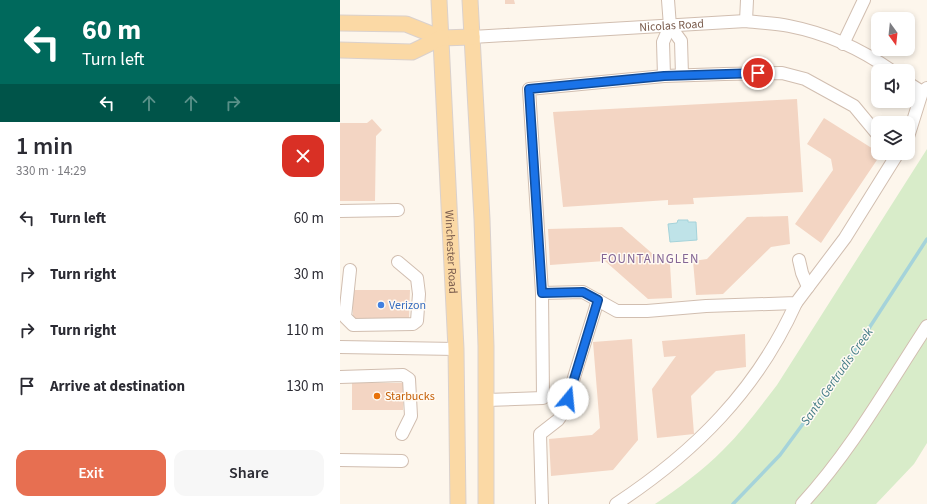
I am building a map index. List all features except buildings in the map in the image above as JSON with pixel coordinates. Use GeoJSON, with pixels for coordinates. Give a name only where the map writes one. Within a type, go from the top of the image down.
{"type":"FeatureCollection","features":[{"type":"Feature","properties":{"kind":"main road","name":"Winchester Road"},"geometry":{"type":"LineString","coordinates":[[439,0],[456,349],[458,504]]}},
{"type":"Feature","properties":{"kind":"main road"},"geometry":{"type":"LineString","coordinates":[[470,0],[482,219],[486,346],[486,504]]}},
{"type":"Feature","properties":{"kind":"main road","name":"Nicolas Road"},"geometry":{"type":"LineString","coordinates":[[340,23],[406,24],[441,38],[472,37]]}},
{"type":"Feature","properties":{"kind":"main road","name":"Nicolas Road"},"geometry":{"type":"LineString","coordinates":[[340,50],[412,52],[441,38]]}},
{"type":"Feature","properties":{"kind":"street"},"geometry":{"type":"LineString","coordinates":[[664,76],[662,42],[670,26],[668,0]]}},
{"type":"Feature","properties":{"kind":"street"},"geometry":{"type":"LineString","coordinates":[[746,22],[747,0]]}},
{"type":"Feature","properties":{"kind":"street"},"geometry":{"type":"LineString","coordinates":[[843,44],[864,0]]}},
{"type":"Feature","properties":{"kind":"street","name":"Nicolas Road"},"geometry":{"type":"LineString","coordinates":[[472,37],[746,22],[788,26],[828,36],[881,64]]}},
{"type":"Feature","properties":{"kind":"street"},"geometry":{"type":"LineString","coordinates":[[670,26],[681,41],[682,75]]}},
{"type":"Feature","properties":{"kind":"street"},"geometry":{"type":"LineString","coordinates":[[486,400],[543,398],[542,293],[529,89],[664,76],[782,73],[805,79],[854,106],[871,127]]}},
{"type":"Feature","properties":{"kind":"street"},"geometry":{"type":"LineString","coordinates":[[915,116],[924,90]]}},
{"type":"Feature","properties":{"kind":"street"},"geometry":{"type":"LineString","coordinates":[[616,504],[647,484],[684,454],[732,405],[746,387],[785,328],[796,303],[845,238],[894,160]]}},
{"type":"Feature","properties":{"kind":"street"},"geometry":{"type":"LineString","coordinates":[[340,211],[398,210]]}},
{"type":"Feature","properties":{"kind":"street"},"geometry":{"type":"LineString","coordinates":[[799,260],[802,273],[808,287]]}},
{"type":"Feature","properties":{"kind":"street"},"geometry":{"type":"LineString","coordinates":[[350,270],[345,317],[353,325],[413,324],[417,321],[419,294],[417,278],[398,262]]}},
{"type":"Feature","properties":{"kind":"street"},"geometry":{"type":"LineString","coordinates":[[542,293],[583,292],[617,311],[647,311],[706,306],[796,303]]}},
{"type":"Feature","properties":{"kind":"street"},"geometry":{"type":"LineString","coordinates":[[542,504],[540,434],[558,420],[563,413],[598,300]]}},
{"type":"Feature","properties":{"kind":"street"},"geometry":{"type":"LineString","coordinates":[[802,504],[849,446],[927,326]]}},
{"type":"Feature","properties":{"kind":"street"},"geometry":{"type":"LineString","coordinates":[[340,347],[456,349]]}},
{"type":"Feature","properties":{"kind":"street"},"geometry":{"type":"LineString","coordinates":[[340,377],[403,375],[409,379],[411,416],[402,434]]}},
{"type":"Feature","properties":{"kind":"street"},"geometry":{"type":"LineString","coordinates":[[340,460],[402,461]]}},
{"type":"Feature","properties":{"kind":"green space"},"geometry":{"type":"Polygon","coordinates":[[[927,149],[927,443],[914,464],[876,504],[655,504],[673,492],[707,465],[723,450],[777,385],[927,149]]]}},
{"type":"Feature","properties":{"kind":"water"},"geometry":{"type":"Polygon","coordinates":[[[678,220],[696,222],[697,240],[670,242],[668,224],[677,223],[678,220]]]}},
{"type":"Feature","properties":{"kind":"waterway","name":"Santa Gertrudis Creek"},"geometry":{"type":"LineString","coordinates":[[733,504],[780,455],[836,379],[927,239]]}},
{"type":"Feature","properties":{"kind":"place","name":"Verizon"},"geometry":{"type":"Point","coordinates":[381,305]}},
{"type":"Feature","properties":{"kind":"place","name":"Starbucks"},"geometry":{"type":"Point","coordinates":[377,396]}},
{"type":"Feature","properties":{"kind":"district","name":"FOUNTAINGLEN"},"geometry":{"type":"Point","coordinates":[650,258]}},
{"type":"Feature","properties":{"kind":"route"},"geometry":{"type":"LineString","coordinates":[[568,399],[598,300],[583,292],[542,293],[529,89],[664,76],[758,73]]}}]}
